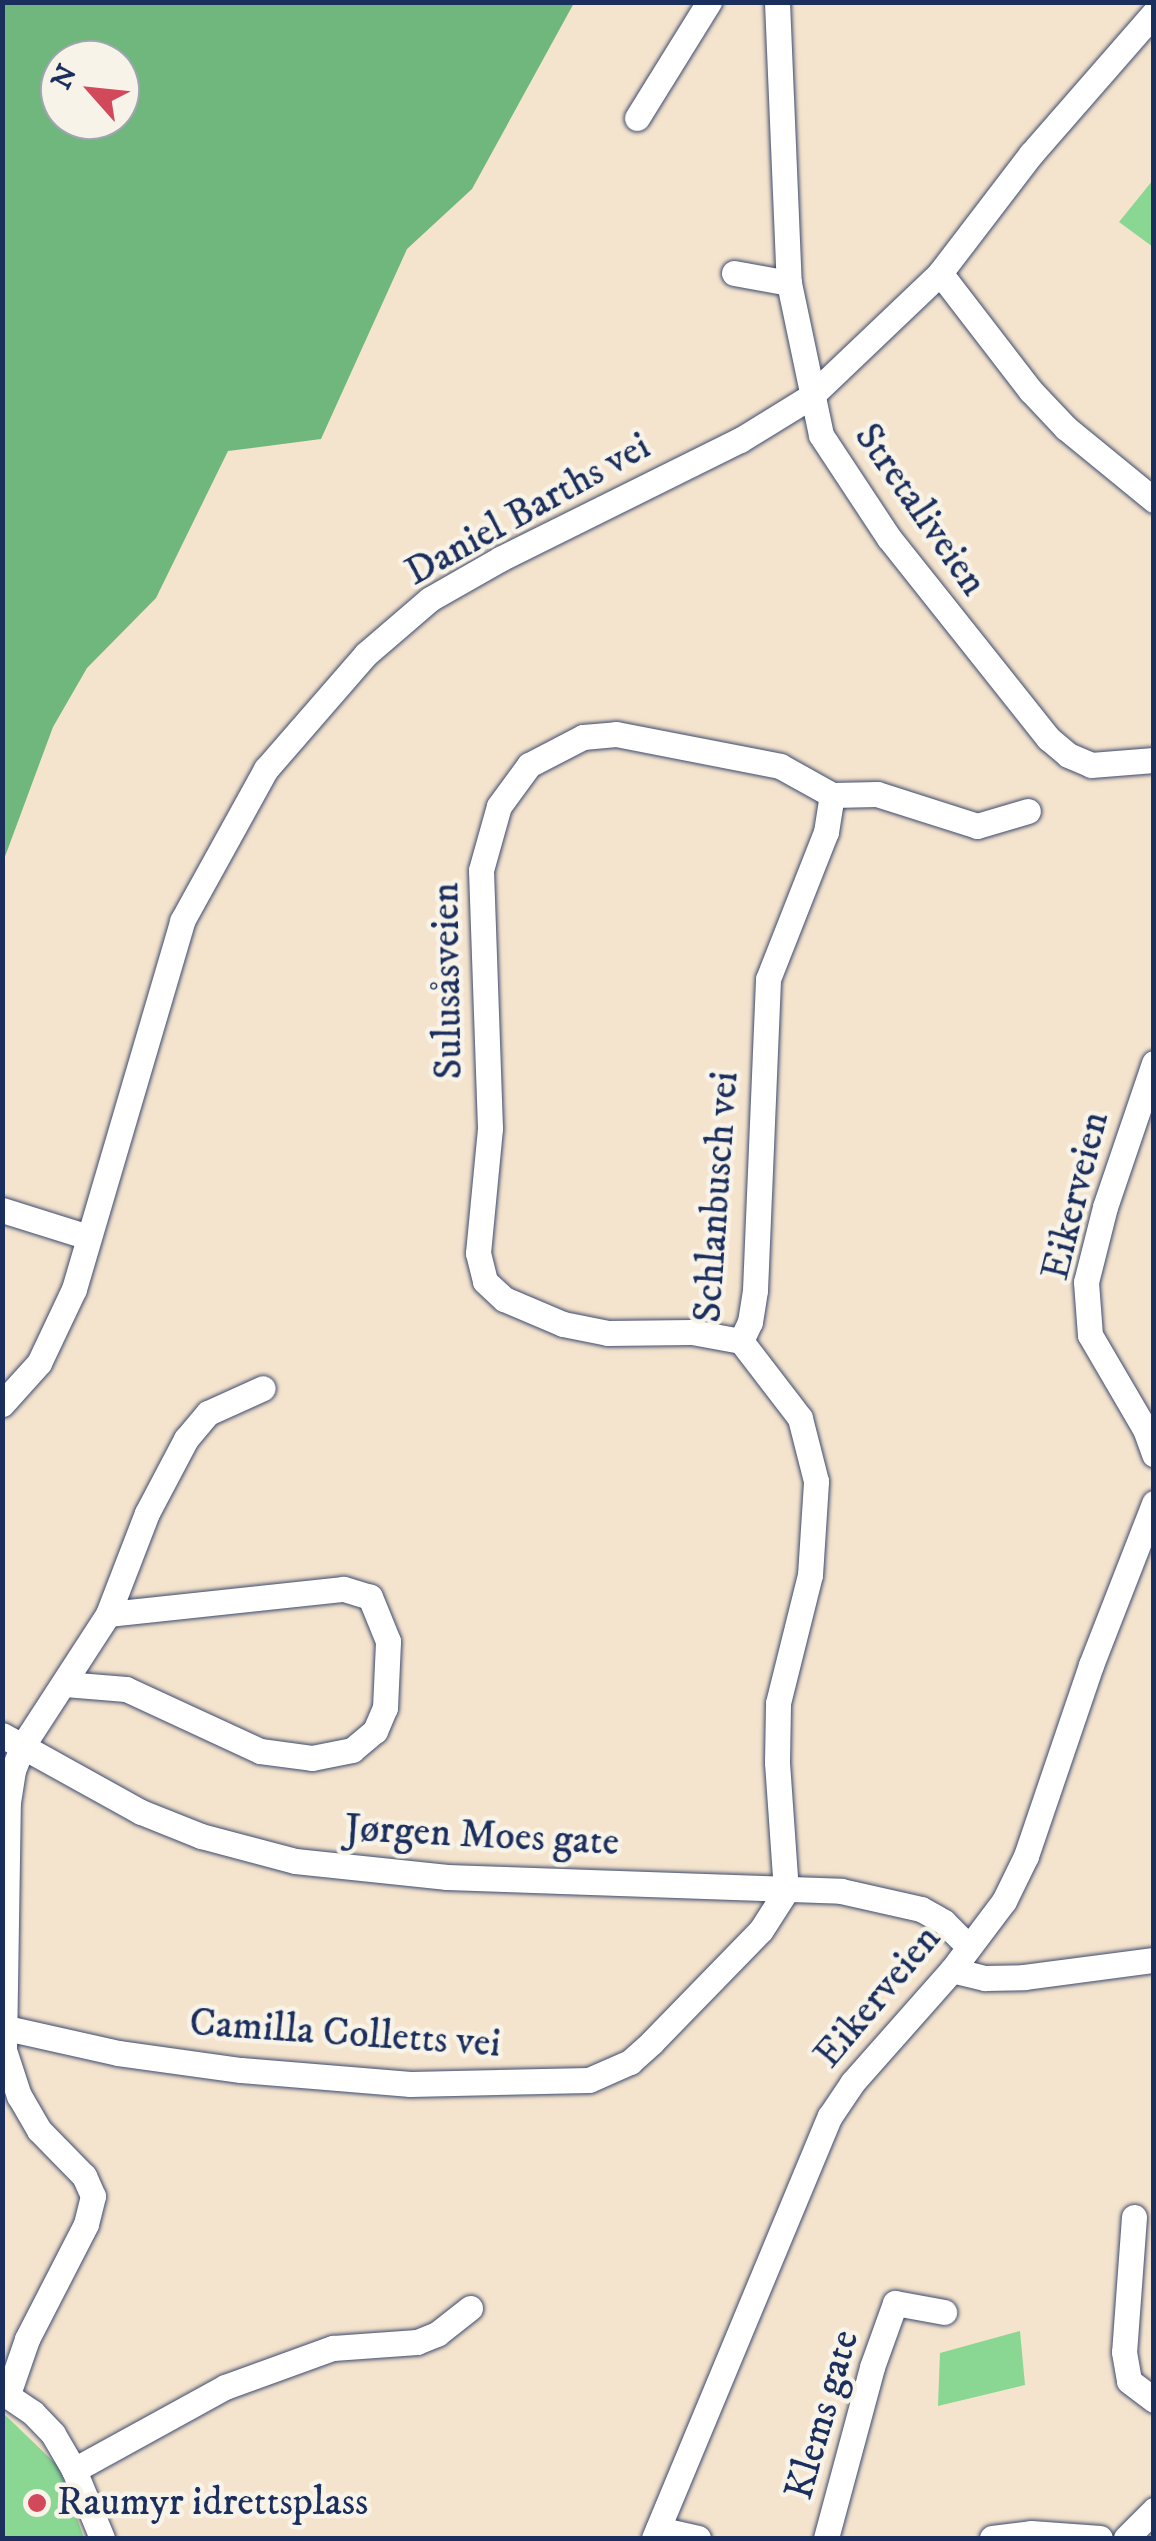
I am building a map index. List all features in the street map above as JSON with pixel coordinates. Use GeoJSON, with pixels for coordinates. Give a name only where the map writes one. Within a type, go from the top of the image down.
{"type":"FeatureCollection","features":[{"type":"Feature","properties":{"kind":"street"},"geometry":{"type":"LineString","coordinates":[[638,118],[709,2]]}},
{"type":"Feature","properties":{"kind":"street","name":"Stretaliveien"},"geometry":{"type":"LineString","coordinates":[[777,2],[790,283],[810,397],[821,435],[848,482],[1048,738],[1068,756],[1091,765],[1154,760]]}},
{"type":"Feature","properties":{"kind":"street","name":"Daniel Barths vei"},"geometry":{"type":"LineString","coordinates":[[2,1404],[39,1363],[74,1290],[182,921],[266,769],[366,654],[430,599],[500,559],[740,440],[810,397],[940,273],[1030,154],[1154,13]]}},
{"type":"Feature","properties":{"kind":"street"},"geometry":{"type":"LineString","coordinates":[[734,273],[790,283]]}},
{"type":"Feature","properties":{"kind":"street"},"geometry":{"type":"LineString","coordinates":[[940,273],[1031,390],[1066,428],[1154,500]]}},
{"type":"Feature","properties":{"kind":"street","name":"Sulusåsveien"},"geometry":{"type":"LineString","coordinates":[[741,1341],[692,1332],[608,1332],[563,1324],[528,1312],[484,1281],[478,1254],[490,1128],[481,870],[499,806],[530,765],[583,737],[616,734],[780,766],[832,795],[877,794],[978,826],[1028,811]]}},
{"type":"Feature","properties":{"kind":"street","name":"Schlanbusch vei"},"geometry":{"type":"LineString","coordinates":[[786,1890],[777,1762],[778,1703],[810,1575],[816,1481],[800,1418],[741,1341],[755,1290],[768,978],[826,832],[832,795]]}},
{"type":"Feature","properties":{"kind":"street","name":"Eikerveien"},"geometry":{"type":"LineString","coordinates":[[1154,1063],[1104,1206],[1086,1282],[1090,1335],[1146,1428],[1154,1454]]}},
{"type":"Feature","properties":{"kind":"street"},"geometry":{"type":"LineString","coordinates":[[2,1210],[88,1237]]}},
{"type":"Feature","properties":{"kind":"street"},"geometry":{"type":"LineString","coordinates":[[102,2538],[74,2470],[53,2434],[5,2393],[27,2339],[86,2224],[93,2196],[84,2176],[39,2130],[19,2096],[4,2050],[8,1802],[13,1740],[65,1684],[108,1614],[147,1513],[186,1439],[208,1412],[263,1388]]}},
{"type":"Feature","properties":{"kind":"street","name":"Eikerveien"},"geometry":{"type":"LineString","coordinates":[[656,2534],[830,2116],[852,2083],[969,1948],[1004,1901],[1026,1856],[1078,1702],[1154,1503]]}},
{"type":"Feature","properties":{"kind":"street"},"geometry":{"type":"LineString","coordinates":[[65,1684],[126,1689],[260,1751],[312,1758],[352,1750],[375,1731],[385,1708],[388,1642],[370,1597],[343,1589],[108,1614]]}},
{"type":"Feature","properties":{"kind":"street","name":"Jørgen Moes gate"},"geometry":{"type":"LineString","coordinates":[[13,1740],[142,1812],[202,1836],[296,1861],[447,1877],[683,1882],[841,1892],[921,1908],[944,1922],[969,1948]]}},
{"type":"Feature","properties":{"kind":"street","name":"Camilla Colletts vei"},"geometry":{"type":"LineString","coordinates":[[4,2027],[118,2052],[241,2070],[410,2084],[589,2080],[630,2062],[652,2042],[761,1930],[786,1890]]}},
{"type":"Feature","properties":{"kind":"street"},"geometry":{"type":"LineString","coordinates":[[952,1970],[984,1978],[1024,1977],[1154,1960]]}},
{"type":"Feature","properties":{"kind":"street"},"geometry":{"type":"LineString","coordinates":[[1134,2217],[1124,2352],[1129,2381],[1154,2400]]}},
{"type":"Feature","properties":{"kind":"street","name":"Klems gate"},"geometry":{"type":"LineString","coordinates":[[826,2538],[872,2367],[895,2303],[944,2312]]}},
{"type":"Feature","properties":{"kind":"street"},"geometry":{"type":"LineString","coordinates":[[74,2470],[225,2387],[332,2348],[418,2342],[437,2334],[470,2308]]}},
{"type":"Feature","properties":{"kind":"street"},"geometry":{"type":"LineString","coordinates":[[1126,2538],[1154,2510]]}},
{"type":"Feature","properties":{"kind":"street"},"geometry":{"type":"LineString","coordinates":[[992,2538],[1031,2533],[1100,2538]]}},
{"type":"Feature","properties":{"kind":"street"},"geometry":{"type":"LineString","coordinates":[[656,2534],[698,2538]]}},
{"type":"Feature","properties":{"kind":"green space"},"geometry":{"type":"Polygon","coordinates":[[[3,2],[574,3],[472,189],[407,249],[321,439],[228,451],[156,598],[87,668],[53,727],[3,862],[3,2]]]}},
{"type":"Feature","properties":{"kind":"green space"},"geometry":{"type":"Polygon","coordinates":[[[1153,180],[1153,247],[1119,222],[1153,180]]]}},
{"type":"Feature","properties":{"kind":"green space"},"geometry":{"type":"Polygon","coordinates":[[[1020,2331],[1025,2385],[938,2406],[940,2353],[1020,2331]]]}},
{"type":"Feature","properties":{"kind":"green space","name":"Raumyr idrettsplass"},"geometry":{"type":"Polygon","coordinates":[[[2,2412],[59,2467],[84,2538],[3,2538],[2,2412]]]}},
{"type":"Feature","properties":{"kind":"place","name":"Raumyr idrettsplass"},"geometry":{"type":"Point","coordinates":[37,2503]}}]}
